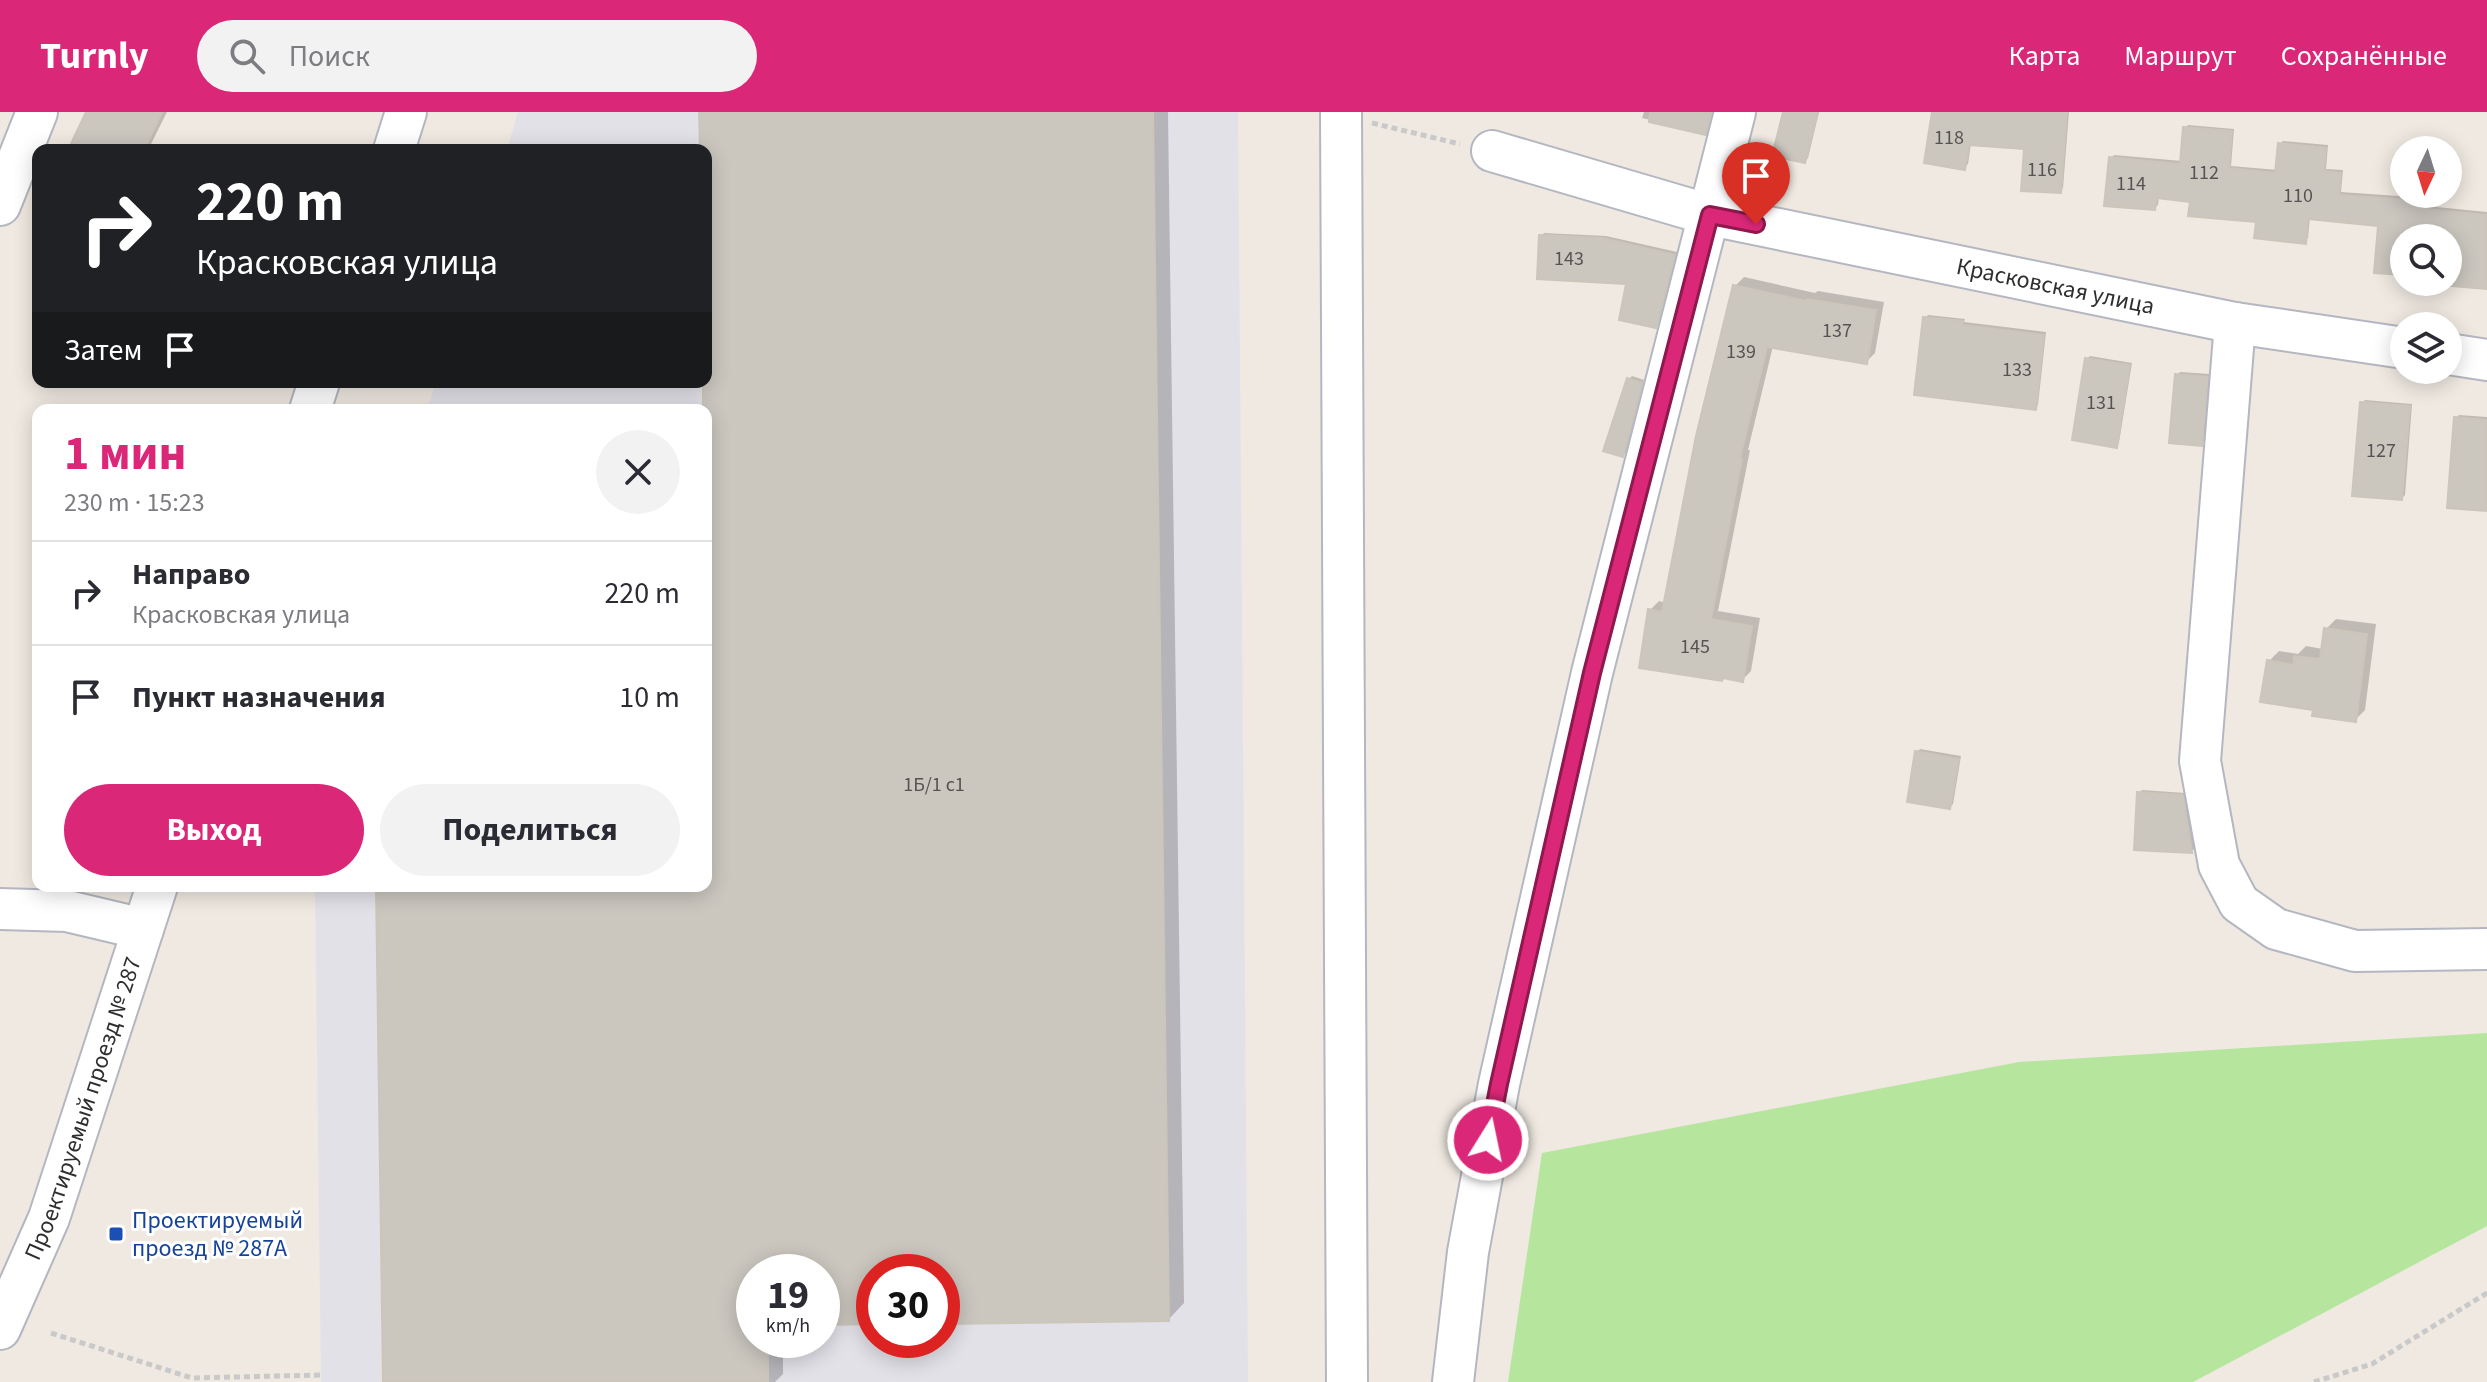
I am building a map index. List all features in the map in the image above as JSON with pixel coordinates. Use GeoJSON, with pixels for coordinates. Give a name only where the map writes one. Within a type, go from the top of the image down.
{"type":"FeatureCollection","features":[{"type":"Feature","properties":{"kind":"street"},"geometry":{"type":"LineString","coordinates":[[0,205],[37,112]]}},
{"type":"Feature","properties":{"kind":"street"},"geometry":{"type":"LineString","coordinates":[[396,144],[406,112]]}},
{"type":"Feature","properties":{"kind":"street"},"geometry":{"type":"LineString","coordinates":[[1453,1382],[1468,1252],[1499,1084],[1592,673],[1735,112]]}},
{"type":"Feature","properties":{"kind":"street"},"geometry":{"type":"LineString","coordinates":[[1347,1382],[1354,117]]}},
{"type":"Feature","properties":{"kind":"street","name":"Красковская улица"},"geometry":{"type":"LineString","coordinates":[[1492,151],[1710,215],[2235,323],[2390,346]]}},
{"type":"Feature","properties":{"kind":"street"},"geometry":{"type":"LineString","coordinates":[[2235,323],[2200,761],[2219,865],[2239,903],[2276,929],[2355,951],[2487,949]]}},
{"type":"Feature","properties":{"kind":"street"},"geometry":{"type":"LineString","coordinates":[[2462,356],[2487,360]]}},
{"type":"Feature","properties":{"kind":"street","name":"Проектируемый проезд № 287"},"geometry":{"type":"LineString","coordinates":[[0,1329],[49,1218],[155,892]]}},
{"type":"Feature","properties":{"kind":"street"},"geometry":{"type":"LineString","coordinates":[[0,909],[67,911],[143,929]]}},
{"type":"Feature","properties":{"kind":"path"},"geometry":{"type":"LineString","coordinates":[[1354,117],[1492,151]]}},
{"type":"Feature","properties":{"kind":"path"},"geometry":{"type":"LineString","coordinates":[[2314,1382],[2372,1364],[2487,1293]]}},
{"type":"Feature","properties":{"kind":"path"},"geometry":{"type":"LineString","coordinates":[[51,1333],[192,1378],[321,1375]]}},
{"type":"Feature","properties":{"kind":"shaded area"},"geometry":{"type":"Polygon","coordinates":[[[518,112],[1238,112],[1248,1382],[321,1382],[315,892],[712,892],[712,404],[429,404],[434,388],[712,388],[712,144],[509,144],[518,112]]]}},
{"type":"Feature","properties":{"kind":"green space"},"geometry":{"type":"Polygon","coordinates":[[[2487,1033],[2487,1226],[2193,1382],[1508,1382],[1542,1153],[2019,1062],[2487,1033]]]}},
{"type":"Feature","properties":{"kind":"building"},"geometry":{"type":"Polygon","coordinates":[[[86,112],[162,112],[147,144],[71,144],[86,112]]]}},
{"type":"Feature","properties":{"kind":"building"},"geometry":{"type":"Polygon","coordinates":[[[699,112],[1153,112],[1169,1321],[960,1324],[960,1254],[856,1254],[856,1324],[840,1325],[840,1254],[736,1254],[736,1358],[768,1358],[768,1382],[383,1382],[376,892],[712,892],[712,404],[703,404],[703,388],[712,388],[712,144],[700,144],[699,112]]]}},
{"type":"Feature","properties":{"kind":"building"},"geometry":{"type":"Polygon","coordinates":[[[1650,112],[1711,112],[1706,135],[1649,122],[1650,112]]]}},
{"type":"Feature","properties":{"kind":"building"},"geometry":{"type":"Polygon","coordinates":[[[1783,112],[1818,112],[1805,163],[1772,156],[1783,112]]]}},
{"type":"Feature","properties":{"kind":"building"},"geometry":{"type":"Polygon","coordinates":[[[1932,112],[2067,112],[2061,193],[2021,191],[2024,149],[1969,145],[1965,170],[1924,163],[1932,112]]]}},
{"type":"Feature","properties":{"kind":"building"},"geometry":{"type":"Polygon","coordinates":[[[2183,127],[2232,131],[2229,168],[2275,173],[2278,143],[2326,148],[2324,171],[2341,173],[2339,195],[2390,199],[2390,208],[2425,208],[2487,215],[2487,289],[2462,287],[2462,224],[2390,224],[2390,274],[2374,273],[2378,226],[2308,219],[2306,244],[2254,238],[2256,222],[2188,216],[2190,202],[2157,198],[2155,210],[2104,206],[2109,157],[2180,164],[2183,127]]]}},
{"type":"Feature","properties":{"kind":"building"},"geometry":{"type":"Polygon","coordinates":[[[1539,235],[1602,238],[1675,255],[1656,328],[1619,320],[1626,284],[1537,279],[1539,235]]]}},
{"type":"Feature","properties":{"kind":"building"},"geometry":{"type":"Polygon","coordinates":[[[1733,285],[1806,301],[1876,310],[1867,364],[1767,347],[1740,458],[1711,619],[1752,626],[1743,682],[1639,668],[1648,609],[1662,612],[1696,436],[1733,285]]]}},
{"type":"Feature","properties":{"kind":"building"},"geometry":{"type":"Polygon","coordinates":[[[1923,317],[2044,335],[2036,410],[1914,395],[1923,317]]]}},
{"type":"Feature","properties":{"kind":"building"},"geometry":{"type":"Polygon","coordinates":[[[2085,358],[2130,365],[2117,448],[2072,440],[2085,358]]]}},
{"type":"Feature","properties":{"kind":"building"},"geometry":{"type":"Polygon","coordinates":[[[2175,374],[2208,377],[2202,446],[2169,443],[2175,374]]]}},
{"type":"Feature","properties":{"kind":"building"},"geometry":{"type":"Polygon","coordinates":[[[1627,378],[1642,383],[1623,457],[1603,451],[1627,378]]]}},
{"type":"Feature","properties":{"kind":"building"},"geometry":{"type":"Polygon","coordinates":[[[2360,402],[2410,406],[2402,500],[2352,496],[2360,402]]]}},
{"type":"Feature","properties":{"kind":"building"},"geometry":{"type":"Polygon","coordinates":[[[2454,417],[2487,420],[2487,511],[2447,508],[2454,417]]]}},
{"type":"Feature","properties":{"kind":"building"},"geometry":{"type":"Polygon","coordinates":[[[2324,628],[2367,634],[2356,722],[2312,716],[2313,710],[2260,702],[2267,660],[2293,665],[2294,656],[2320,659],[2324,628]]]}},
{"type":"Feature","properties":{"kind":"building"},"geometry":{"type":"Polygon","coordinates":[[[1915,751],[1959,759],[1950,809],[1907,802],[1915,751]]]}},
{"type":"Feature","properties":{"kind":"building"},"geometry":{"type":"Polygon","coordinates":[[[2137,792],[2183,795],[2192,853],[2134,850],[2137,792]]]}},
{"type":"Feature","properties":{"kind":"place","name":"Проектируемый проезд № 287А"},"geometry":{"type":"Point","coordinates":[116,1234]}},
{"type":"Feature","properties":{"kind":"route"},"geometry":{"type":"LineString","coordinates":[[1488,1140],[1592,673],[1710,215],[1756,224]]}}]}
